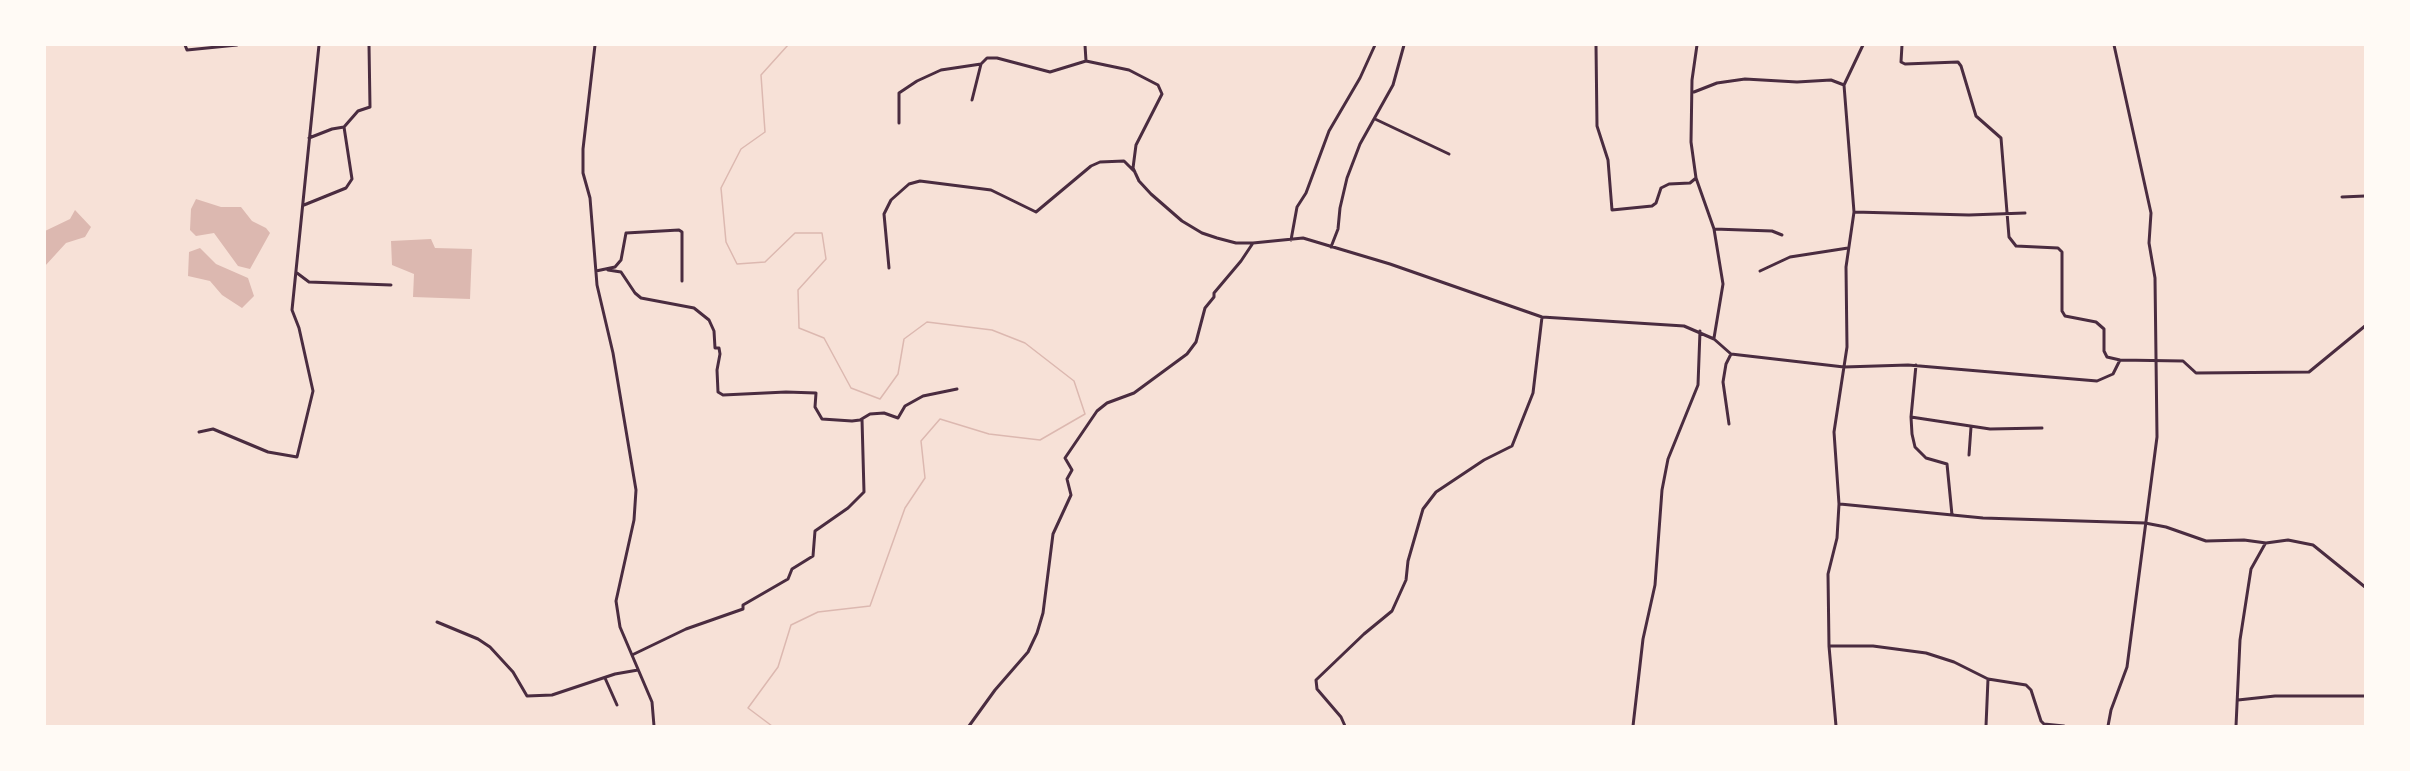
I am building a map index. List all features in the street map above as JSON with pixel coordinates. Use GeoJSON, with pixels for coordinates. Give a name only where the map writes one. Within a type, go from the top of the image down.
{"type":"FeatureCollection","features":[{"type":"Feature","properties":{"kind":"street"},"geometry":{"type":"LineString","coordinates":[[185,45],[187,50],[237,45]]}},
{"type":"Feature","properties":{"kind":"street"},"geometry":{"type":"LineString","coordinates":[[199,432],[213,429],[268,452],[297,457],[313,391],[300,328],[292,310],[319,45]]}},
{"type":"Feature","properties":{"kind":"street"},"geometry":{"type":"LineString","coordinates":[[309,138],[344,127],[358,111],[370,107],[369,45]]}},
{"type":"Feature","properties":{"kind":"street"},"geometry":{"type":"LineString","coordinates":[[595,45],[583,149],[583,173],[590,198],[596,271],[613,353],[636,490],[634,520],[616,601],[621,627],[652,702],[654,726]]}},
{"type":"Feature","properties":{"kind":"street"},"geometry":{"type":"LineString","coordinates":[[1085,45],[1086,61]]}},
{"type":"Feature","properties":{"kind":"street"},"geometry":{"type":"LineString","coordinates":[[1291,241],[1297,207],[1306,193],[1329,131],[1360,78],[1375,45]]}},
{"type":"Feature","properties":{"kind":"street"},"geometry":{"type":"LineString","coordinates":[[1331,247],[1338,229],[1347,178],[1360,144],[1393,85],[1404,45]]}},
{"type":"Feature","properties":{"kind":"street"},"geometry":{"type":"LineString","coordinates":[[1596,45],[1597,126],[1608,160],[1612,210],[1652,207],[1656,203],[1661,188],[1668,184],[1690,183],[1696,178]]}},
{"type":"Feature","properties":{"kind":"street"},"geometry":{"type":"LineString","coordinates":[[1696,45],[1691,142],[1696,178],[1714,229],[1723,284],[1714,339]]}},
{"type":"Feature","properties":{"kind":"street"},"geometry":{"type":"LineString","coordinates":[[1836,726],[1829,646],[1828,571],[1837,538],[1839,504],[1834,432],[1848,340],[1848,248],[1854,212],[1844,85],[1863,45]]}},
{"type":"Feature","properties":{"kind":"street"},"geometry":{"type":"LineString","coordinates":[[1902,45],[1901,62],[1905,64],[1958,62],[1961,66],[1976,116],[2001,138],[2009,237],[2016,246],[2058,248],[2062,252],[2062,311],[2065,316],[2096,322],[2104,329],[2104,351],[2107,357],[2120,360],[2183,360],[2196,373],[2309,372],[2365,326]]}},
{"type":"Feature","properties":{"kind":"street"},"geometry":{"type":"LineString","coordinates":[[2108,726],[2111,710],[2127,667],[2145,523],[2156,462],[2155,278],[2149,243],[2151,213],[2114,45]]}},
{"type":"Feature","properties":{"kind":"street"},"geometry":{"type":"LineString","coordinates":[[972,100],[981,64],[987,58],[997,58],[1050,72],[1086,61],[1129,70],[1158,85],[1162,93],[1136,145],[1132,161],[1136,174]]}},
{"type":"Feature","properties":{"kind":"street"},"geometry":{"type":"LineString","coordinates":[[899,123],[899,93],[917,81],[941,70],[981,64]]}},
{"type":"Feature","properties":{"kind":"street"},"geometry":{"type":"LineString","coordinates":[[1694,92],[1717,82],[1745,79],[1797,82],[1831,80],[1844,85]]}},
{"type":"Feature","properties":{"kind":"street"},"geometry":{"type":"LineString","coordinates":[[1375,120],[1449,154]]}},
{"type":"Feature","properties":{"kind":"street"},"geometry":{"type":"LineString","coordinates":[[304,205],[346,188],[352,179],[344,127]]}},
{"type":"Feature","properties":{"kind":"street"},"geometry":{"type":"LineString","coordinates":[[889,268],[883,226],[885,208],[909,184],[920,181],[983,189],[1002,195],[1036,212],[1091,166],[1100,162],[1124,161],[1151,194],[1182,221],[1202,233],[1236,243],[1291,241],[1303,238],[1468,290],[1542,317],[1603,323],[1669,324],[1700,331],[1714,339],[1731,354],[1844,367],[1916,365],[2097,381],[2113,374],[2120,360]]}},
{"type":"Feature","properties":{"kind":"street"},"geometry":{"type":"LineString","coordinates":[[2342,197],[2365,196]]}},
{"type":"Feature","properties":{"kind":"street"},"geometry":{"type":"LineString","coordinates":[[1854,212],[2025,213]]}},
{"type":"Feature","properties":{"kind":"street"},"geometry":{"type":"LineString","coordinates":[[1714,229],[1772,231],[1782,235]]}},
{"type":"Feature","properties":{"kind":"street"},"geometry":{"type":"LineString","coordinates":[[608,270],[621,260],[626,233],[679,230],[682,232],[682,280]]}},
{"type":"Feature","properties":{"kind":"street"},"geometry":{"type":"LineString","coordinates":[[969,726],[995,690],[1028,652],[1037,633],[1043,613],[1053,534],[1071,495],[1067,479],[1072,470],[1065,458],[1096,411],[1107,403],[1134,393],[1187,354],[1196,342],[1204,308],[1253,243]]}},
{"type":"Feature","properties":{"kind":"street"},"geometry":{"type":"LineString","coordinates":[[1760,271],[1790,257],[1848,248]]}},
{"type":"Feature","properties":{"kind":"street"},"geometry":{"type":"LineString","coordinates":[[596,271],[621,272],[634,293],[641,298],[694,308],[709,320],[714,331],[715,348],[719,348],[718,392],[723,396],[786,392],[816,393],[815,407],[822,419],[852,421],[870,414],[884,412],[898,418],[908,403],[929,394],[957,389]]}},
{"type":"Feature","properties":{"kind":"street"},"geometry":{"type":"LineString","coordinates":[[297,272],[301,279],[309,282],[391,285]]}},
{"type":"Feature","properties":{"kind":"street"},"geometry":{"type":"LineString","coordinates":[[1345,726],[1341,717],[1317,690],[1316,680],[1392,611],[1406,580],[1408,561],[1423,509],[1436,492],[1484,460],[1512,447],[1533,393],[1542,317]]}},
{"type":"Feature","properties":{"kind":"street"},"geometry":{"type":"LineString","coordinates":[[1633,726],[1643,639],[1655,585],[1664,475],[1668,459],[1698,385],[1700,331]]}},
{"type":"Feature","properties":{"kind":"street"},"geometry":{"type":"LineString","coordinates":[[1729,424],[1723,382],[1726,364],[1731,354]]}},
{"type":"Feature","properties":{"kind":"street"},"geometry":{"type":"LineString","coordinates":[[1916,365],[1911,417],[1916,447],[1926,458],[1947,464],[1952,515]]}},
{"type":"Feature","properties":{"kind":"street"},"geometry":{"type":"LineString","coordinates":[[1911,417],[1971,427],[2042,428]]}},
{"type":"Feature","properties":{"kind":"street"},"geometry":{"type":"LineString","coordinates":[[632,655],[686,629],[743,609],[742,605],[788,579],[792,569],[813,556],[815,531],[848,508],[864,492],[862,418]]}},
{"type":"Feature","properties":{"kind":"street"},"geometry":{"type":"LineString","coordinates":[[1969,455],[1971,427]]}},
{"type":"Feature","properties":{"kind":"street"},"geometry":{"type":"LineString","coordinates":[[1839,504],[1952,515],[2145,523],[2166,527],[2206,542],[2244,540],[2266,543],[2288,540],[2313,545],[2365,586]]}},
{"type":"Feature","properties":{"kind":"street"},"geometry":{"type":"LineString","coordinates":[[2236,726],[2240,640],[2251,569],[2266,543]]}},
{"type":"Feature","properties":{"kind":"street"},"geometry":{"type":"LineString","coordinates":[[437,622],[478,639],[490,647],[513,672],[527,696],[552,695],[638,670]]}},
{"type":"Feature","properties":{"kind":"street"},"geometry":{"type":"LineString","coordinates":[[1829,646],[1873,646],[1926,653],[1960,664],[1988,679],[2026,685],[2031,690],[2041,721],[2044,724],[2064,726]]}},
{"type":"Feature","properties":{"kind":"street"},"geometry":{"type":"LineString","coordinates":[[605,678],[617,705]]}},
{"type":"Feature","properties":{"kind":"street"},"geometry":{"type":"LineString","coordinates":[[1986,726],[1988,679]]}},
{"type":"Feature","properties":{"kind":"street"},"geometry":{"type":"LineString","coordinates":[[2237,700],[2275,696],[2365,696]]}},
{"type":"Feature","properties":{"kind":"shaded area"},"geometry":{"type":"Polygon","coordinates":[[[196,199],[221,207],[241,207],[252,221],[266,228],[270,233],[250,269],[238,266],[214,233],[196,236],[190,230],[191,209],[196,199]]]}},
{"type":"Feature","properties":{"kind":"shaded area"},"geometry":{"type":"Polygon","coordinates":[[[75,210],[91,227],[85,237],[66,243],[45,266],[45,231],[70,219],[75,210]]]}},
{"type":"Feature","properties":{"kind":"shaded area"},"geometry":{"type":"Polygon","coordinates":[[[431,239],[435,248],[472,249],[470,299],[413,297],[414,274],[392,265],[391,241],[431,239]]]}},
{"type":"Feature","properties":{"kind":"shaded area"},"geometry":{"type":"Polygon","coordinates":[[[200,248],[216,264],[248,278],[254,296],[242,308],[222,295],[210,281],[188,276],[189,252],[200,248]]]}},
{"type":"Feature","properties":{"kind":"waterway"},"geometry":{"type":"LineString","coordinates":[[772,726],[748,708],[778,667],[791,625],[818,612],[870,606],[905,508],[925,478],[921,441],[940,419],[989,434],[1040,440],[1085,414],[1074,381],[1025,343],[992,330],[927,322],[904,339],[898,374],[880,399],[851,388],[824,338],[799,328],[798,290],[826,259],[822,233],[795,233],[765,262],[737,264],[726,242],[721,188],[741,149],[765,132],[761,75],[788,45]]}}]}
